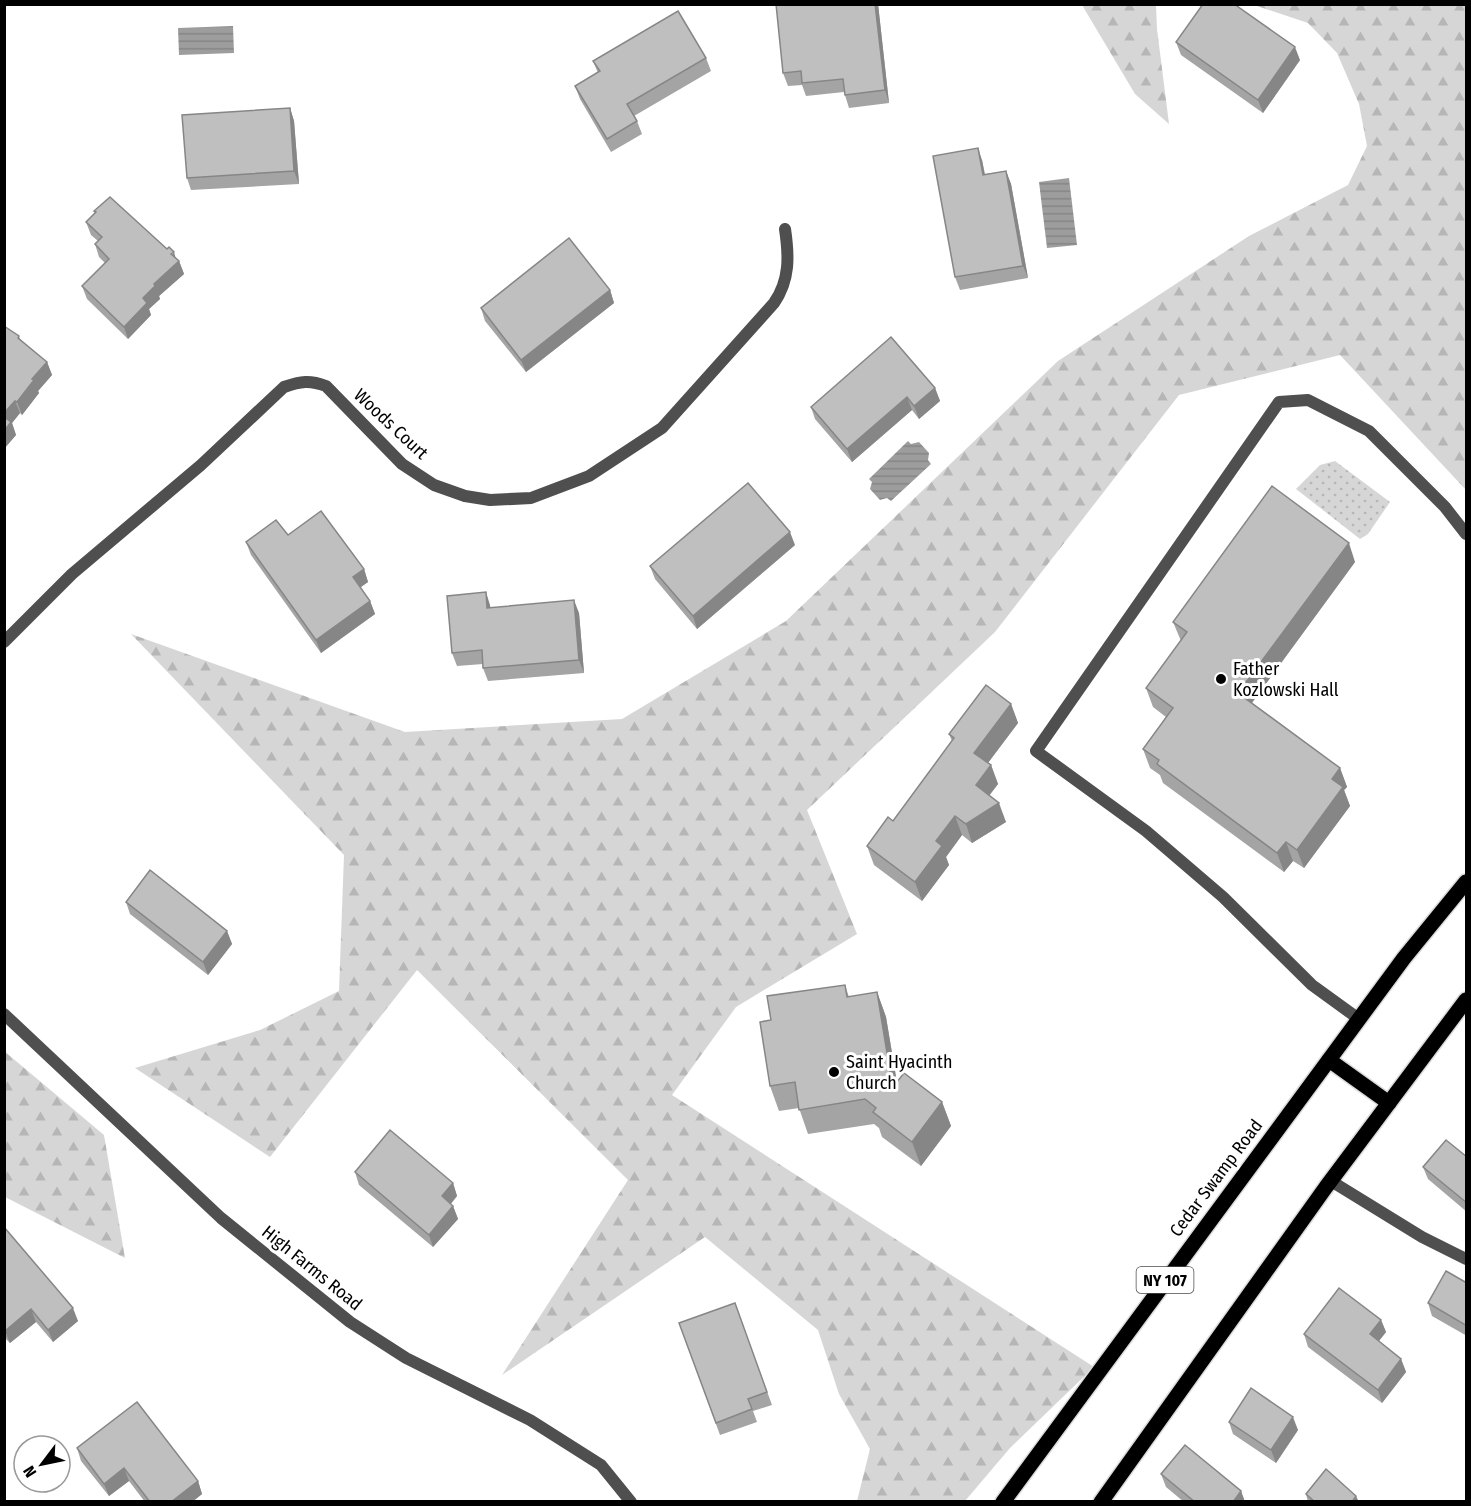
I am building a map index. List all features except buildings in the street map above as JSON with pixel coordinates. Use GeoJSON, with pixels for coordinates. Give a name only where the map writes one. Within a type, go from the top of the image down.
{"type":"FeatureCollection","features":[{"type":"Feature","properties":{"kind":"main road","name":"Cedar Swamp Road"},"geometry":{"type":"LineString","coordinates":[[1003,1502],[1404,958],[1467,882]]}},
{"type":"Feature","properties":{"kind":"main road"},"geometry":{"type":"LineString","coordinates":[[1101,1502],[1331,1181],[1467,1000]]}},
{"type":"Feature","properties":{"kind":"main road"},"geometry":{"type":"LineString","coordinates":[[1329,1060],[1389,1103]]}},
{"type":"Feature","properties":{"kind":"street","name":"Woods Court"},"geometry":{"type":"LineString","coordinates":[[4,642],[72,574],[201,465],[284,387],[301,381],[312,381],[326,386],[402,464],[434,485],[465,496],[490,500],[531,498],[589,476],[662,428],[774,303],[781,292],[788,272],[789,252],[785,229]]}},
{"type":"Feature","properties":{"kind":"street"},"geometry":{"type":"LineString","coordinates":[[1359,1019],[1312,985],[1223,897],[1146,831],[1036,751],[1279,402],[1308,400],[1369,431],[1445,507],[1467,534]]}},
{"type":"Feature","properties":{"kind":"street","name":"High Farms Road"},"geometry":{"type":"LineString","coordinates":[[4,1014],[222,1218],[350,1322],[406,1358],[530,1420],[601,1465],[631,1502]]}},
{"type":"Feature","properties":{"kind":"street"},"geometry":{"type":"LineString","coordinates":[[1331,1181],[1422,1237],[1467,1259]]}},
{"type":"Feature","properties":{"kind":"green space"},"geometry":{"type":"Polygon","coordinates":[[[1082,5],[1156,5],[1169,124],[1135,94],[1082,5]]]}},
{"type":"Feature","properties":{"kind":"green space"},"geometry":{"type":"Polygon","coordinates":[[[1254,5],[1466,5],[1466,490],[1340,355],[1179,395],[995,632],[807,810],[857,934],[736,1007],[672,1095],[1094,1367],[1010,1448],[965,1501],[857,1501],[870,1449],[839,1394],[818,1330],[705,1237],[502,1375],[628,1180],[417,970],[270,1157],[135,1068],[260,1030],[339,991],[344,855],[131,634],[405,732],[622,719],[786,621],[1058,361],[1249,236],[1348,185],[1367,146],[1359,104],[1337,53],[1308,23],[1254,5]]]}},
{"type":"Feature","properties":{"kind":"green space"},"geometry":{"type":"Polygon","coordinates":[[[1335,461],[1390,502],[1368,534],[1360,539],[1296,489],[1320,465],[1335,461]]]}},
{"type":"Feature","properties":{"kind":"green space"},"geometry":{"type":"Polygon","coordinates":[[[4,1051],[104,1135],[125,1258],[5,1197],[4,1051]]]}},
{"type":"Feature","properties":{"kind":"shaded area"},"geometry":{"type":"Polygon","coordinates":[[[233,26],[234,53],[179,55],[178,28],[233,26]]]}},
{"type":"Feature","properties":{"kind":"shaded area"},"geometry":{"type":"Polygon","coordinates":[[[1069,178],[1077,245],[1047,248],[1039,182],[1069,178]]]}},
{"type":"Feature","properties":{"kind":"shaded area"},"geometry":{"type":"Polygon","coordinates":[[[908,441],[911,444],[919,442],[929,453],[928,460],[931,464],[891,501],[887,498],[880,500],[870,489],[872,482],[869,479],[908,441]]]}},
{"type":"Feature","properties":{"kind":"place","name":"Father Kozlowski Hall"},"geometry":{"type":"Point","coordinates":[1221,679]}},
{"type":"Feature","properties":{"kind":"place","name":"Saint Hyacinth Church"},"geometry":{"type":"Point","coordinates":[834,1072]}}]}
